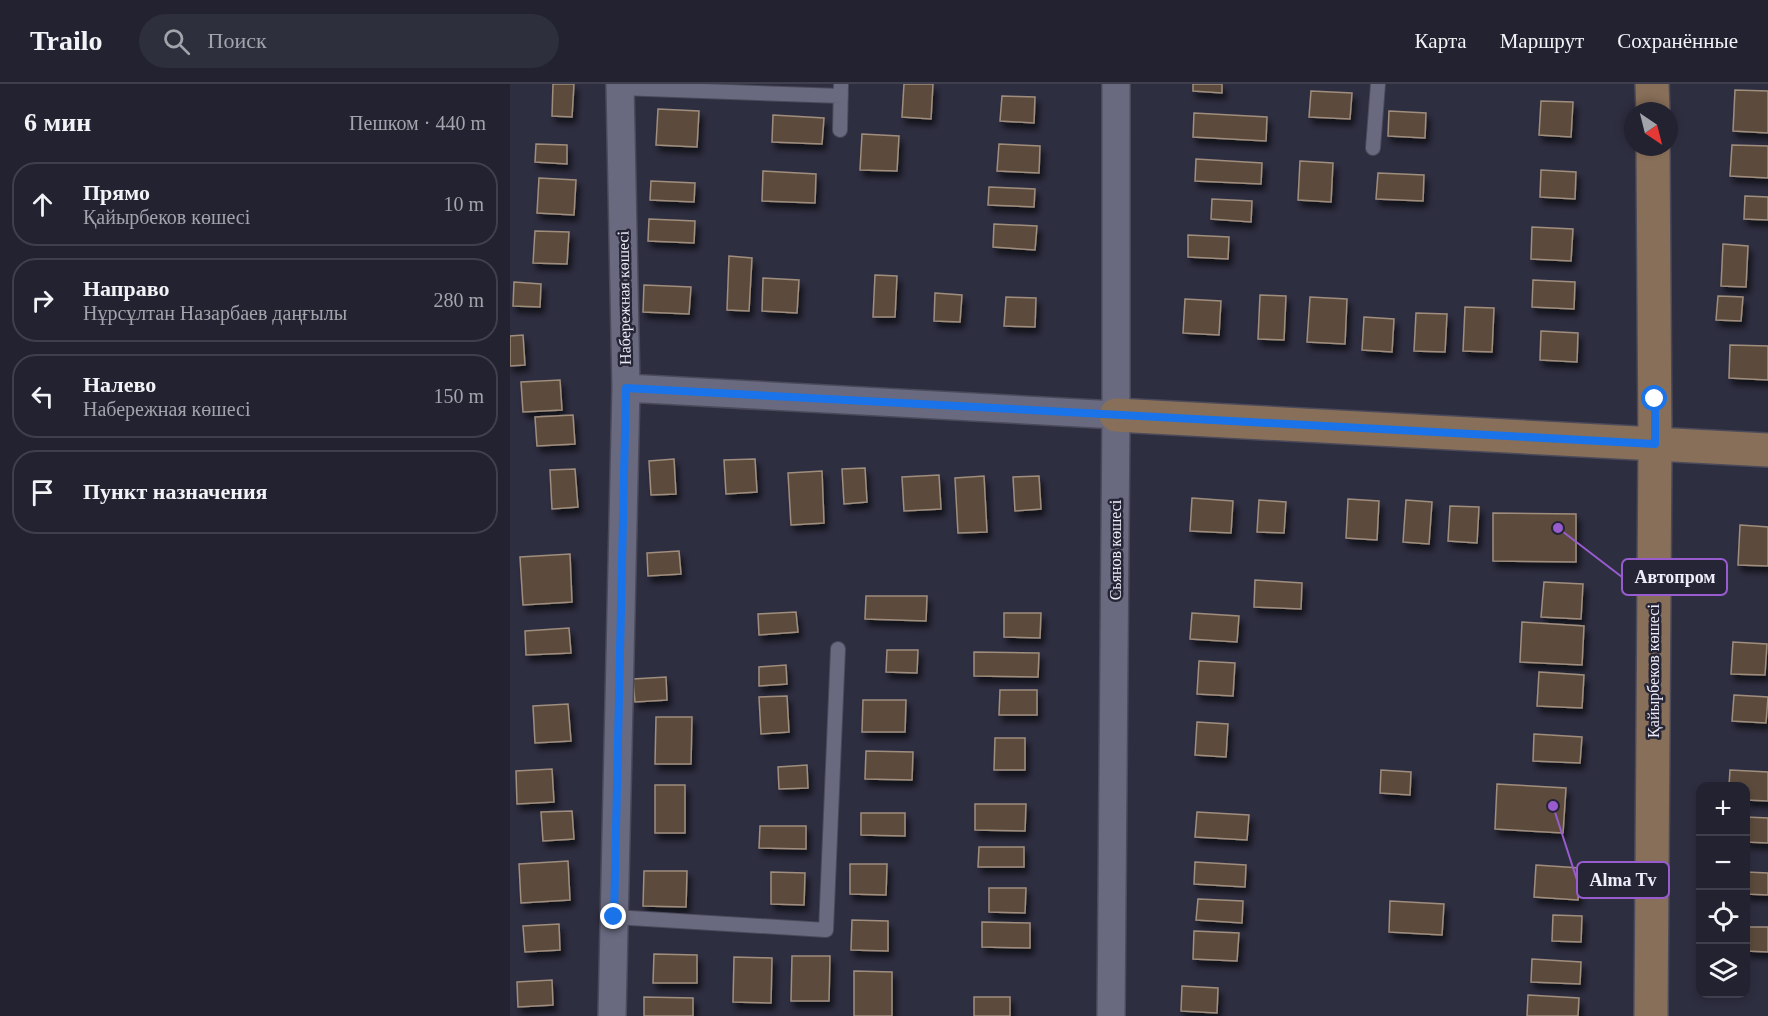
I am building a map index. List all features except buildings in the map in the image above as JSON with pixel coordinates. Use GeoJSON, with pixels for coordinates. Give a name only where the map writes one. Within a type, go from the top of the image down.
{"type":"FeatureCollection","features":[{"type":"Feature","properties":{"kind":"main road"},"geometry":{"type":"LineString","coordinates":[[1652,84],[1653,102]]}},
{"type":"Feature","properties":{"kind":"main road","name":"Қайырбеков көшесі"},"geometry":{"type":"LineString","coordinates":[[1651,1016],[1655,444],[1653,156]]}},
{"type":"Feature","properties":{"kind":"main road"},"geometry":{"type":"LineString","coordinates":[[1116,415],[1768,450]]}},
{"type":"Feature","properties":{"kind":"street","name":"Сьянов көшесі"},"geometry":{"type":"LineString","coordinates":[[1111,1016],[1116,84]]}},
{"type":"Feature","properties":{"kind":"street","name":"Набережная көшесі"},"geometry":{"type":"LineString","coordinates":[[612,1016],[626,388],[620,86]]}},
{"type":"Feature","properties":{"kind":"street"},"geometry":{"type":"LineString","coordinates":[[626,388],[1116,415]]}},
{"type":"Feature","properties":{"kind":"lane"},"geometry":{"type":"LineString","coordinates":[[1373,148],[1378,84]]}},
{"type":"Feature","properties":{"kind":"lane"},"geometry":{"type":"LineString","coordinates":[[620,86],[841,90],[840,130]]}},
{"type":"Feature","properties":{"kind":"lane"},"geometry":{"type":"LineString","coordinates":[[614,917],[826,930],[838,649]]}},
{"type":"Feature","properties":{"kind":"place","name":"Автопром"},"geometry":{"type":"Point","coordinates":[1558,528]}},
{"type":"Feature","properties":{"kind":"place","name":"Alma Tv"},"geometry":{"type":"Point","coordinates":[1553,806]}},
{"type":"Feature","properties":{"kind":"route"},"geometry":{"type":"LineString","coordinates":[[614,917],[626,388],[1655,444],[1655,399]]}}]}
